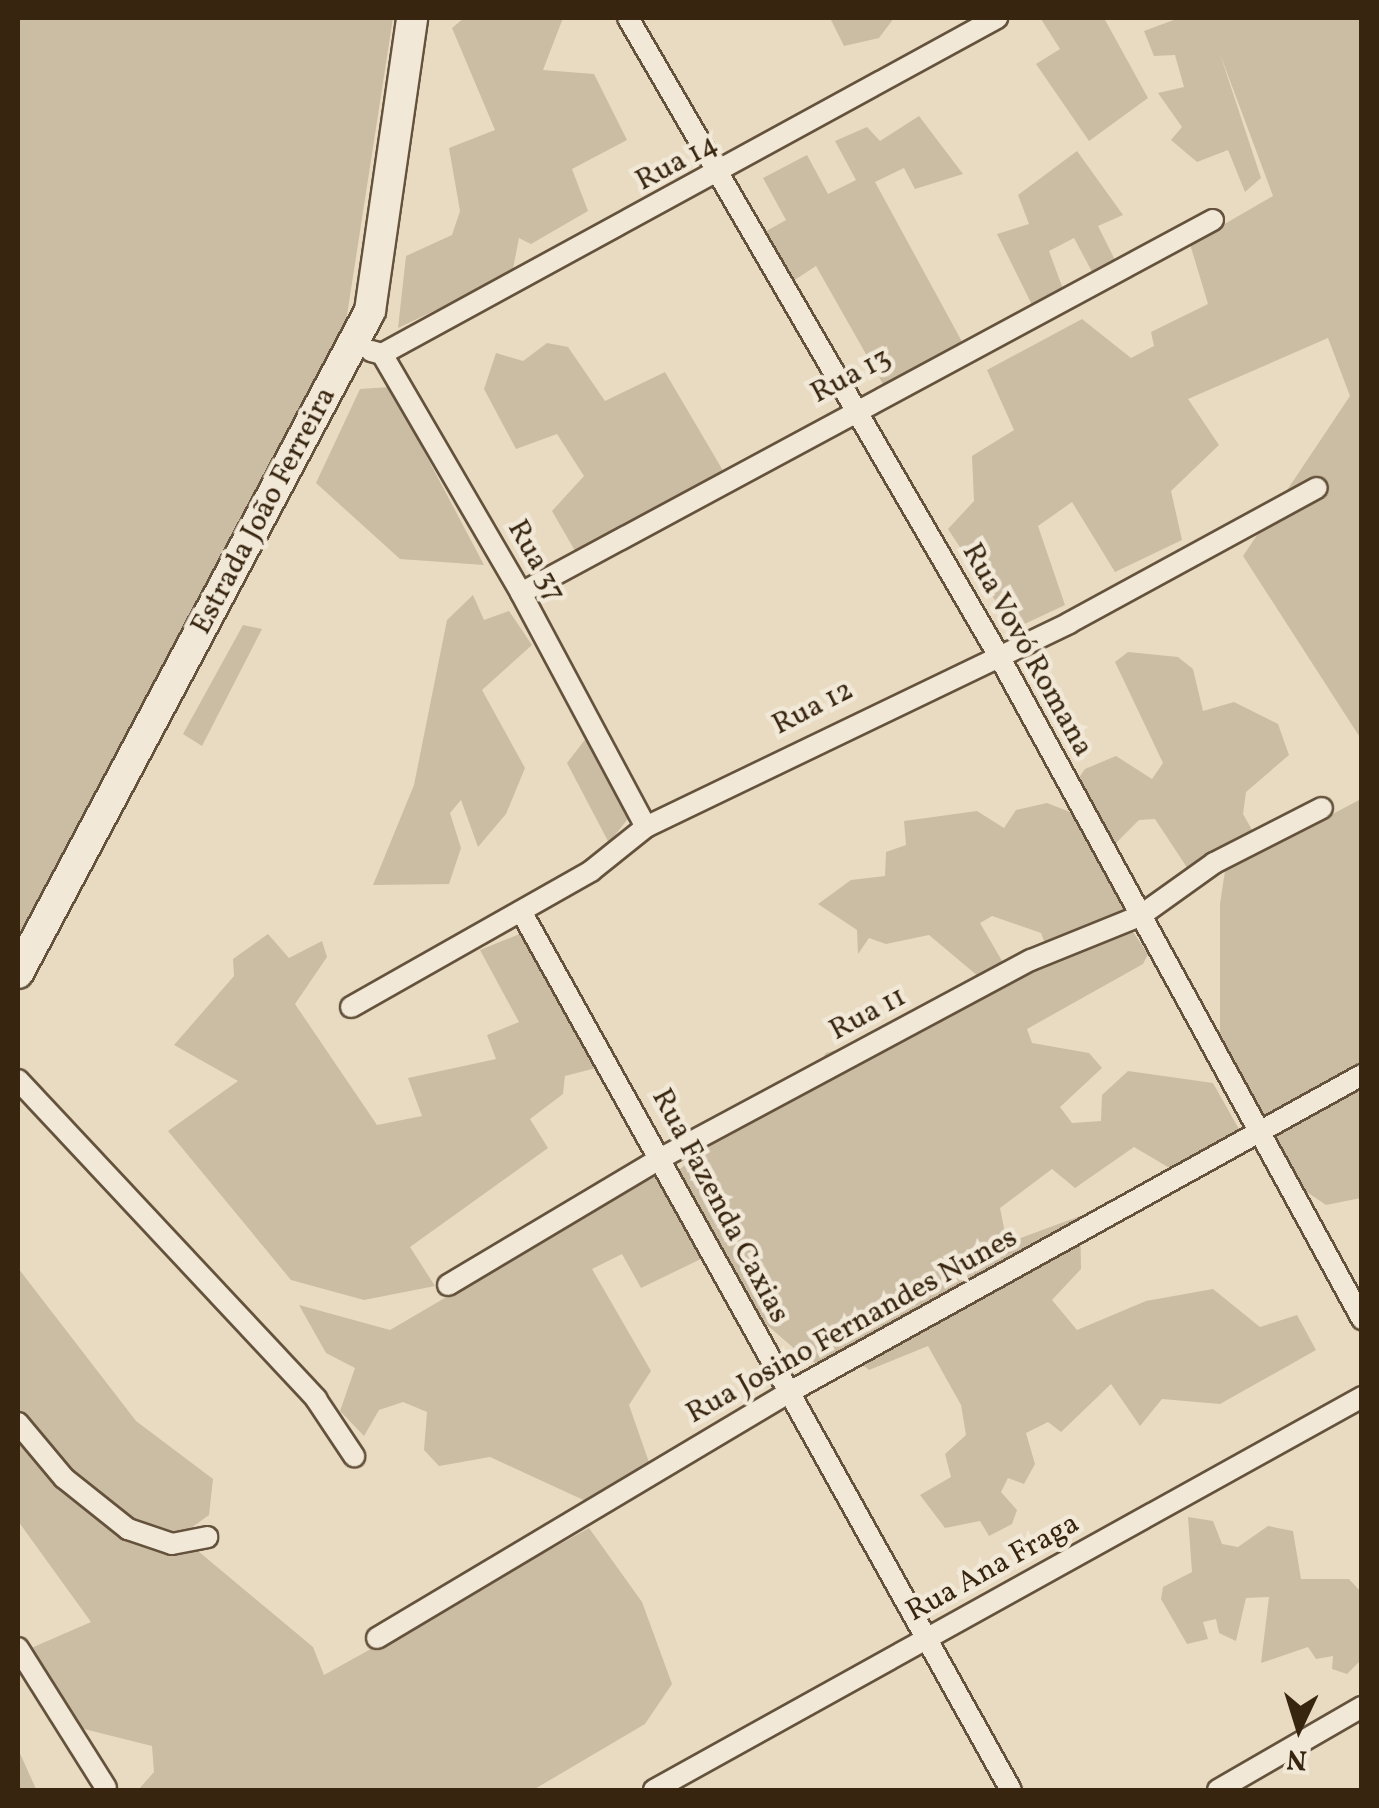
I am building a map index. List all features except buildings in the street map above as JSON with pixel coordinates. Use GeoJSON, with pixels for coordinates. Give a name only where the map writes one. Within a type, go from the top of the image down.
{"type":"FeatureCollection","features":[{"type":"Feature","properties":{"kind":"street","name":"Rua Vovó Romana"},"geometry":{"type":"LineString","coordinates":[[628,18],[1000,658],[1362,1319]]}},
{"type":"Feature","properties":{"kind":"street","name":"Rua 14"},"geometry":{"type":"LineString","coordinates":[[368,349],[717,177],[997,18]]}},
{"type":"Feature","properties":{"kind":"street","name":"Estrada João Ferreira"},"geometry":{"type":"LineString","coordinates":[[18,973],[368,349],[419,22]]}},
{"type":"Feature","properties":{"kind":"street","name":"Rua 13"},"geometry":{"type":"LineString","coordinates":[[521,593],[852,409],[1213,220]]}},
{"type":"Feature","properties":{"kind":"street","name":"Rua 37"},"geometry":{"type":"LineString","coordinates":[[368,349],[521,593],[646,827]]}},
{"type":"Feature","properties":{"kind":"street","name":"Rua 12"},"geometry":{"type":"LineString","coordinates":[[352,1007],[522,912],[646,827],[1000,658],[1317,488]]}},
{"type":"Feature","properties":{"kind":"street","name":"Rua 11"},"geometry":{"type":"LineString","coordinates":[[448,1284],[662,1156],[1031,960],[1140,916],[1214,863],[1322,808]]}},
{"type":"Feature","properties":{"kind":"street","name":"Rua Fazenda Caxias"},"geometry":{"type":"LineString","coordinates":[[522,912],[662,1156],[786,1394],[1011,1790]]}},
{"type":"Feature","properties":{"kind":"street","name":"Rua Josino Fernandes Nunes"},"geometry":{"type":"LineString","coordinates":[[378,1638],[786,1394],[1362,1076]]}},
{"type":"Feature","properties":{"kind":"street"},"geometry":{"type":"LineString","coordinates":[[18,1080],[316,1399],[354,1456]]}},
{"type":"Feature","properties":{"kind":"street","name":"Rua Ana Fraga"},"geometry":{"type":"LineString","coordinates":[[654,1790],[1362,1397]]}},
{"type":"Feature","properties":{"kind":"street"},"geometry":{"type":"LineString","coordinates":[[18,1424],[64,1478],[128,1529],[172,1544],[206,1537]]}},
{"type":"Feature","properties":{"kind":"street"},"geometry":{"type":"LineString","coordinates":[[18,1648],[106,1788]]}},
{"type":"Feature","properties":{"kind":"street"},"geometry":{"type":"LineString","coordinates":[[1218,1790],[1362,1707]]}},
{"type":"Feature","properties":{"kind":"shaded area"},"geometry":{"type":"Polygon","coordinates":[[[18,18],[393,18],[343,341],[18,949],[18,18]]]}},
{"type":"Feature","properties":{"kind":"shaded area"},"geometry":{"type":"Polygon","coordinates":[[[464,18],[563,18],[543,70],[594,74],[627,140],[572,169],[588,211],[531,244],[519,238],[512,274],[398,328],[406,256],[452,235],[460,211],[449,148],[495,130],[452,28],[464,18]]]}},
{"type":"Feature","properties":{"kind":"shaded area"},"geometry":{"type":"Polygon","coordinates":[[[830,18],[894,18],[879,38],[844,46],[830,18]]]}},
{"type":"Feature","properties":{"kind":"shaded area"},"geometry":{"type":"Polygon","coordinates":[[[1104,18],[1148,98],[1089,141],[1036,64],[1060,49],[1041,19],[1104,18]]]}},
{"type":"Feature","properties":{"kind":"shaded area"},"geometry":{"type":"Polygon","coordinates":[[[1179,18],[1361,18],[1361,739],[1243,556],[1350,396],[1328,338],[1188,399],[1219,445],[1171,491],[1182,540],[1115,572],[1072,502],[1038,526],[1065,605],[1014,629],[948,529],[974,501],[972,456],[1014,430],[987,370],[1082,319],[1131,358],[1154,346],[1151,332],[1208,304],[1190,244],[1273,196],[1220,54],[1261,178],[1245,192],[1228,150],[1197,162],[1171,140],[1182,127],[1158,93],[1184,87],[1175,55],[1154,56],[1144,31],[1179,18]]]}},
{"type":"Feature","properties":{"kind":"shaded area"},"geometry":{"type":"Polygon","coordinates":[[[919,116],[963,174],[915,189],[904,168],[875,182],[966,349],[884,386],[816,266],[787,285],[761,234],[786,220],[763,178],[807,155],[828,194],[856,180],[835,141],[867,127],[880,141],[919,116]]]}},
{"type":"Feature","properties":{"kind":"shaded area"},"geometry":{"type":"Polygon","coordinates":[[[1077,151],[1123,215],[1098,226],[1115,260],[1097,281],[1074,238],[1049,251],[1066,297],[1036,313],[997,234],[1029,224],[1018,195],[1077,151]]]}},
{"type":"Feature","properties":{"kind":"shaded area"},"geometry":{"type":"Polygon","coordinates":[[[547,343],[568,347],[605,401],[665,372],[725,474],[578,556],[552,511],[584,476],[557,434],[516,449],[484,389],[496,353],[523,361],[547,343]]]}},
{"type":"Feature","properties":{"kind":"shaded area"},"geometry":{"type":"Polygon","coordinates":[[[390,387],[484,565],[400,559],[316,483],[360,389],[390,387]]]}},
{"type":"Feature","properties":{"kind":"shaded area"},"geometry":{"type":"Polygon","coordinates":[[[473,595],[484,620],[509,611],[532,645],[482,690],[525,768],[506,814],[478,847],[461,800],[450,813],[461,848],[449,884],[373,885],[414,785],[447,620],[473,595]]]}},
{"type":"Feature","properties":{"kind":"shaded area"},"geometry":{"type":"Polygon","coordinates":[[[243,625],[262,629],[202,746],[183,734],[243,625]]]}},
{"type":"Feature","properties":{"kind":"shaded area"},"geometry":{"type":"Polygon","coordinates":[[[1128,652],[1178,657],[1193,669],[1203,711],[1234,702],[1278,724],[1289,755],[1246,792],[1243,814],[1255,835],[1206,875],[1188,869],[1155,819],[1139,820],[1113,846],[1127,911],[1117,921],[1046,946],[1041,933],[992,916],[980,923],[1005,966],[979,977],[929,935],[886,944],[869,938],[858,954],[857,930],[818,904],[851,880],[885,876],[886,852],[906,845],[904,821],[977,811],[1004,828],[1016,810],[1047,803],[1070,812],[1087,804],[1076,782],[1085,769],[1116,756],[1152,779],[1163,763],[1115,662],[1128,652]]]}},
{"type":"Feature","properties":{"kind":"shaded area"},"geometry":{"type":"Polygon","coordinates":[[[587,737],[630,816],[609,843],[567,763],[587,737]]]}},
{"type":"Feature","properties":{"kind":"shaded area"},"geometry":{"type":"Polygon","coordinates":[[[1361,799],[1361,1198],[1326,1205],[1301,1188],[1220,1042],[1220,904],[1225,871],[1361,799]]]}},
{"type":"Feature","properties":{"kind":"shaded area"},"geometry":{"type":"Polygon","coordinates":[[[1133,932],[1148,954],[1143,964],[1027,1029],[1032,1043],[1089,1053],[1102,1068],[1060,1107],[1072,1123],[1101,1121],[1102,1095],[1128,1071],[1213,1083],[1240,1131],[1173,1170],[1134,1147],[1075,1188],[1052,1169],[1000,1208],[1007,1243],[1080,1216],[1081,1269],[1052,1300],[1077,1330],[1146,1301],[1213,1289],[1260,1327],[1297,1315],[1316,1350],[1220,1404],[1162,1399],[1140,1426],[1111,1384],[1061,1432],[1048,1422],[1026,1433],[1035,1464],[1024,1484],[1008,1478],[1001,1492],[1017,1510],[1012,1524],[989,1536],[980,1521],[945,1528],[920,1495],[951,1477],[945,1454],[966,1435],[961,1405],[928,1346],[869,1370],[847,1352],[818,1365],[796,1350],[754,1314],[679,1170],[722,1133],[792,1099],[826,1053],[949,1018],[1003,983],[1133,932]]]}},
{"type":"Feature","properties":{"kind":"shaded area"},"geometry":{"type":"Polygon","coordinates":[[[522,933],[600,1067],[565,1076],[563,1094],[530,1119],[548,1148],[410,1247],[435,1286],[364,1300],[291,1280],[168,1131],[238,1081],[174,1045],[234,976],[233,959],[268,934],[289,958],[322,941],[327,957],[295,1004],[377,1125],[422,1116],[408,1078],[496,1059],[487,1035],[519,1022],[480,950],[522,933]]]}},
{"type":"Feature","properties":{"kind":"shaded area"},"geometry":{"type":"Polygon","coordinates":[[[664,1170],[705,1257],[641,1288],[622,1254],[592,1269],[651,1371],[629,1405],[651,1468],[590,1503],[490,1457],[439,1466],[424,1450],[427,1412],[403,1402],[379,1410],[364,1436],[340,1411],[355,1368],[326,1353],[299,1305],[390,1330],[664,1170]]]}},
{"type":"Feature","properties":{"kind":"shaded area"},"geometry":{"type":"Polygon","coordinates":[[[18,1268],[136,1421],[213,1479],[209,1515],[180,1536],[313,1647],[324,1675],[589,1528],[642,1602],[672,1684],[645,1724],[533,1790],[138,1790],[154,1772],[152,1746],[80,1728],[29,1649],[91,1622],[18,1521],[18,1268]]]}},
{"type":"Feature","properties":{"kind":"shaded area"},"geometry":{"type":"Polygon","coordinates":[[[1188,1517],[1213,1521],[1222,1544],[1238,1547],[1268,1526],[1293,1531],[1301,1579],[1349,1579],[1361,1592],[1361,1660],[1347,1674],[1332,1669],[1333,1656],[1316,1659],[1308,1647],[1261,1663],[1269,1597],[1246,1598],[1236,1641],[1219,1633],[1216,1619],[1203,1622],[1208,1639],[1187,1644],[1161,1599],[1163,1587],[1192,1572],[1188,1517]]]}},
{"type":"Feature","properties":{"kind":"shaded area"},"geometry":{"type":"Polygon","coordinates":[[[18,1749],[36,1789],[38,1790],[18,1790],[18,1749]]]}}]}
